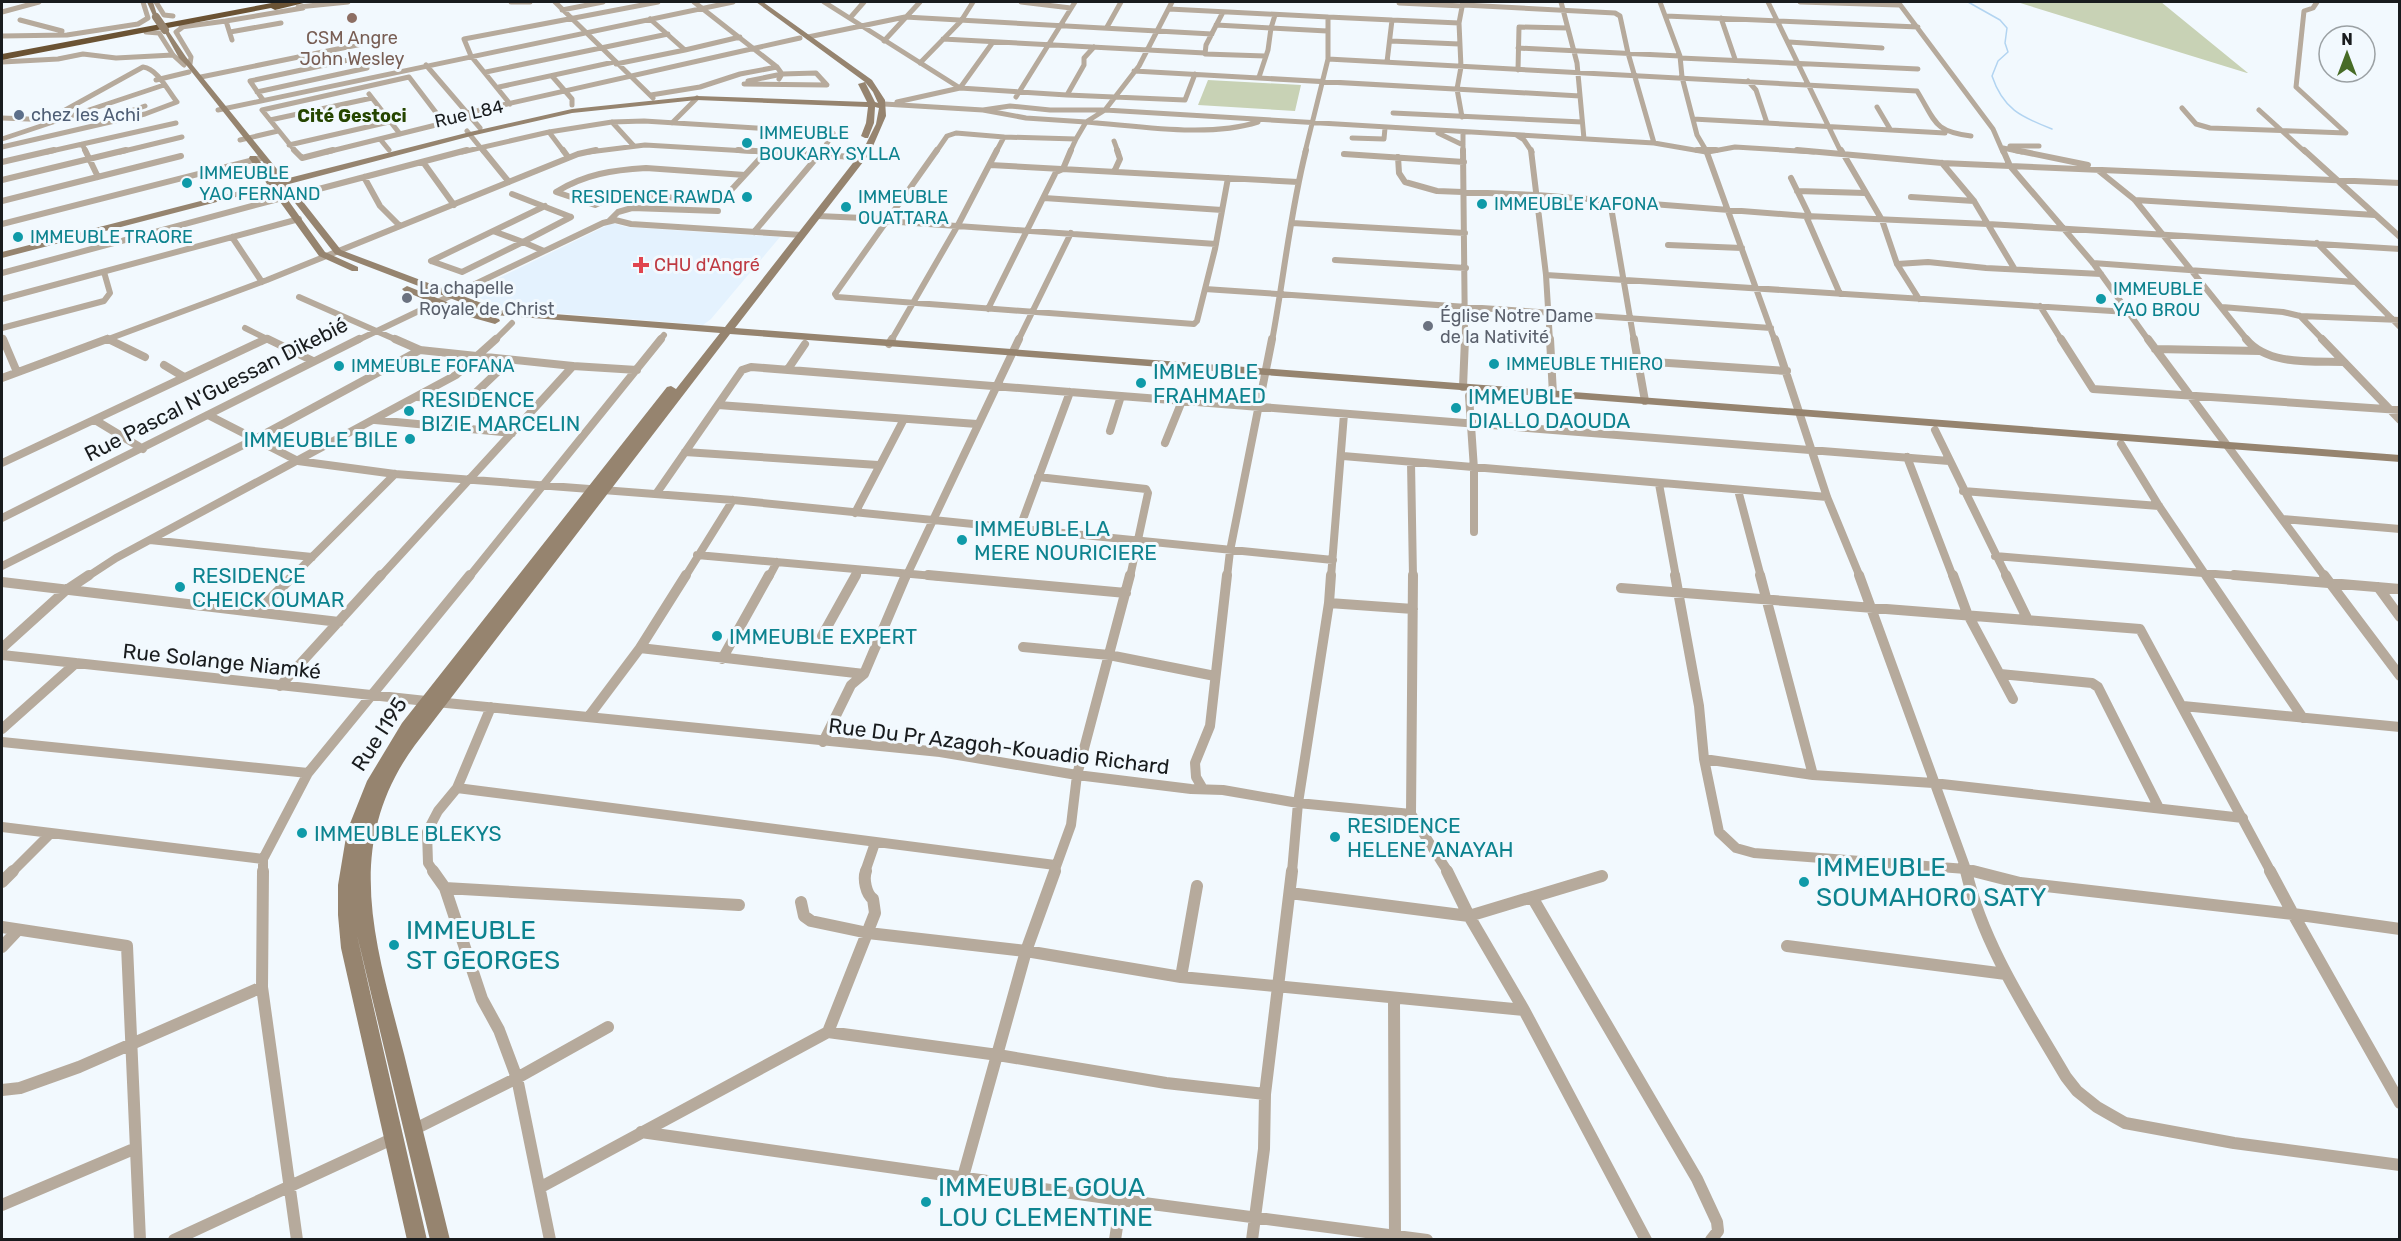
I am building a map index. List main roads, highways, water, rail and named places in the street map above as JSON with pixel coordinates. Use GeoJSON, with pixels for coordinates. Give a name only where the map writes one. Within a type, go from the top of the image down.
{"type":"FeatureCollection","features":[{"type":"Feature","properties":{"kind":"highway"},"geometry":{"type":"LineString","coordinates":[[4,62],[31,51],[160,17],[252,2]]}},
{"type":"Feature","properties":{"kind":"highway"},"geometry":{"type":"LineString","coordinates":[[76,40],[265,2]]}},
{"type":"Feature","properties":{"kind":"highway"},"geometry":{"type":"LineString","coordinates":[[76,40],[184,26],[297,4]]}},
{"type":"Feature","properties":{"kind":"highway"},"geometry":{"type":"LineString","coordinates":[[2,52],[297,4]]}},
{"type":"Feature","properties":{"kind":"main road"},"geometry":{"type":"LineString","coordinates":[[150,2],[160,17],[162,31],[187,65],[259,158],[296,195],[338,252],[498,313],[538,321],[664,335],[718,335],[805,344],[1011,356],[1265,375],[2228,449],[2400,466]]}},
{"type":"Feature","properties":{"kind":"main road"},"geometry":{"type":"LineString","coordinates":[[749,2],[869,81],[880,93],[884,104],[881,120],[867,151],[818,216],[797,235]]}},
{"type":"Feature","properties":{"kind":"main road"},"geometry":{"type":"LineString","coordinates":[[759,2],[866,90],[872,107],[871,121],[854,157],[797,235]]}},
{"type":"Feature","properties":{"kind":"main road"},"geometry":{"type":"LineString","coordinates":[[187,65],[201,77],[222,109]]}},
{"type":"Feature","properties":{"kind":"main road"},"geometry":{"type":"LineString","coordinates":[[468,132],[572,111],[653,101],[697,98],[836,102],[866,90]]}},
{"type":"Feature","properties":{"kind":"main road","name":"Rue L84"},"geometry":{"type":"LineString","coordinates":[[2,249],[358,162],[480,128],[574,108],[652,97],[729,94],[872,107],[884,104]]}},
{"type":"Feature","properties":{"kind":"main road","name":"Rue L84"},"geometry":{"type":"LineString","coordinates":[[283,180],[389,150],[468,132]]}},
{"type":"Feature","properties":{"kind":"main road"},"geometry":{"type":"LineString","coordinates":[[259,158],[270,183],[326,257],[475,316],[512,323],[538,321],[718,335],[889,344],[1011,356]]}},
{"type":"Feature","properties":{"kind":"main road","name":"Rue L84"},"geometry":{"type":"LineString","coordinates":[[2,255],[270,183]]}},
{"type":"Feature","properties":{"kind":"main road","name":"Rue I195"},"geometry":{"type":"LineString","coordinates":[[417,1239],[392,1139],[350,948],[345,911],[345,878],[354,827],[365,796],[381,765],[797,235]]}},
{"type":"Feature","properties":{"kind":"main road"},"geometry":{"type":"LineString","coordinates":[[1466,391],[1553,394],[1645,401],[1935,430],[2121,444],[2400,459]]}},
{"type":"Feature","properties":{"kind":"main road","name":"Rue I195"},"geometry":{"type":"LineString","coordinates":[[432,701],[379,793],[369,822],[360,872],[360,903],[366,939],[411,1131],[440,1239]]}},
{"type":"Feature","properties":{"kind":"waterway"},"geometry":{"type":"LineString","coordinates":[[1968,2],[2000,20],[2007,28],[2005,43],[2008,52],[1998,61],[1992,76],[2002,97],[2022,116],[2052,129]]}},
{"type":"Feature","properties":{"kind":"place","name":"CSM Angre John Wesley"},"geometry":{"type":"Point","coordinates":[352,18]}},
{"type":"Feature","properties":{"kind":"place","name":"chez les Achi"},"geometry":{"type":"Point","coordinates":[19,115]}},
{"type":"Feature","properties":{"kind":"place","name":"IMMEUBLE BOUKARY SYLLA"},"geometry":{"type":"Point","coordinates":[747,143]}},
{"type":"Feature","properties":{"kind":"place","name":"IMMEUBLE YAO FERNAND"},"geometry":{"type":"Point","coordinates":[187,183]}},
{"type":"Feature","properties":{"kind":"place","name":"RESIDENCE RAWDA"},"geometry":{"type":"Point","coordinates":[747,197]}},
{"type":"Feature","properties":{"kind":"place","name":"IMMEUBLE KAFONA"},"geometry":{"type":"Point","coordinates":[1482,204]}},
{"type":"Feature","properties":{"kind":"place","name":"IMMEUBLE OUATTARA"},"geometry":{"type":"Point","coordinates":[846,207]}},
{"type":"Feature","properties":{"kind":"place","name":"IMMEUBLE TRAORE"},"geometry":{"type":"Point","coordinates":[18,237]}},
{"type":"Feature","properties":{"kind":"place","name":"CHU d'Angré"},"geometry":{"type":"Point","coordinates":[641,265]}},
{"type":"Feature","properties":{"kind":"place","name":"La chapelle Royale de Christ"},"geometry":{"type":"Point","coordinates":[407,298]}},
{"type":"Feature","properties":{"kind":"place","name":"IMMEUBLE YAO BROU"},"geometry":{"type":"Point","coordinates":[2101,299]}},
{"type":"Feature","properties":{"kind":"place","name":"Église Notre Dame de la Nativité"},"geometry":{"type":"Point","coordinates":[1428,326]}},
{"type":"Feature","properties":{"kind":"place","name":"IMMEUBLE THIERO"},"geometry":{"type":"Point","coordinates":[1494,364]}},
{"type":"Feature","properties":{"kind":"place","name":"IMMEUBLE FOFANA"},"geometry":{"type":"Point","coordinates":[339,366]}},
{"type":"Feature","properties":{"kind":"place","name":"IMMEUBLE FRAHMAED"},"geometry":{"type":"Point","coordinates":[1141,383]}},
{"type":"Feature","properties":{"kind":"place","name":"IMMEUBLE DIALLO DAOUDA"},"geometry":{"type":"Point","coordinates":[1456,408]}},
{"type":"Feature","properties":{"kind":"place","name":"RESIDENCE BIZIE MARCELIN"},"geometry":{"type":"Point","coordinates":[409,411]}},
{"type":"Feature","properties":{"kind":"place","name":"IMMEUBLE BILE"},"geometry":{"type":"Point","coordinates":[410,439]}},
{"type":"Feature","properties":{"kind":"place","name":"IMMEUBLE LA MERE NOURICIERE"},"geometry":{"type":"Point","coordinates":[962,540]}},
{"type":"Feature","properties":{"kind":"place","name":"RESIDENCE CHEICK OUMAR"},"geometry":{"type":"Point","coordinates":[180,587]}},
{"type":"Feature","properties":{"kind":"place","name":"IMMEUBLE EXPERT"},"geometry":{"type":"Point","coordinates":[717,636]}},
{"type":"Feature","properties":{"kind":"place","name":"IMMEUBLE BLEKYS"},"geometry":{"type":"Point","coordinates":[302,833]}},
{"type":"Feature","properties":{"kind":"place","name":"RESIDENCE HELENE ANAYAH"},"geometry":{"type":"Point","coordinates":[1335,837]}},
{"type":"Feature","properties":{"kind":"place","name":"IMMEUBLE SOUMAHORO SATY"},"geometry":{"type":"Point","coordinates":[1804,882]}},
{"type":"Feature","properties":{"kind":"place","name":"IMMEUBLE ST GEORGES"},"geometry":{"type":"Point","coordinates":[394,945]}},
{"type":"Feature","properties":{"kind":"place","name":"IMMEUBLE GOUA LOU CLEMENTINE"},"geometry":{"type":"Point","coordinates":[926,1202]}},
{"type":"Feature","properties":{"kind":"district","name":"Cité Gestoci"},"geometry":{"type":"Point","coordinates":[352,116]}}]}
